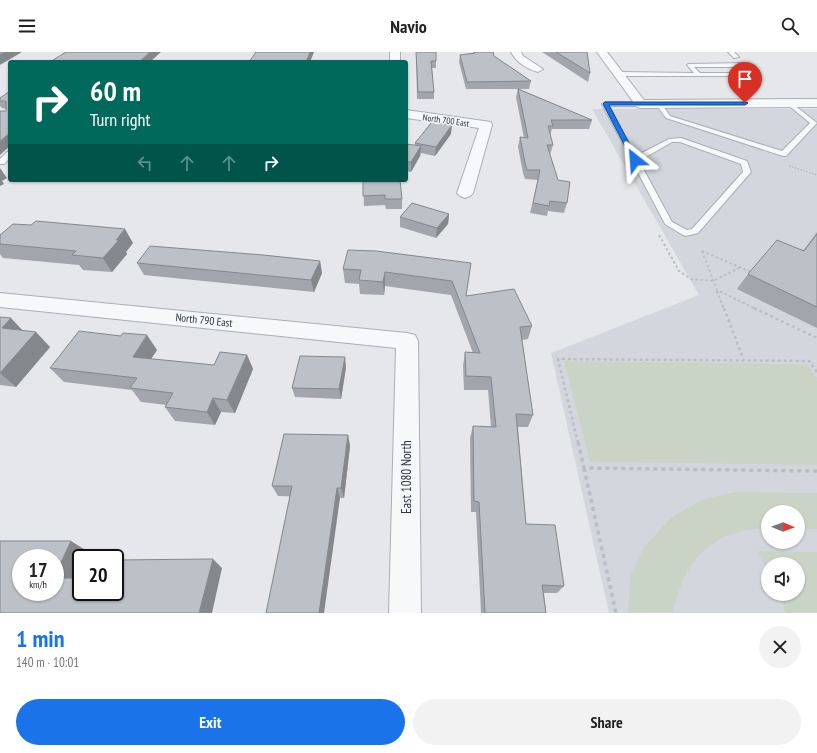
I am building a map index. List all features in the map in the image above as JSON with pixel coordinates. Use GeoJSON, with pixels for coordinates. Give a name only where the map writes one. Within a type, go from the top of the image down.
{"type":"FeatureCollection","features":[{"type":"Feature","properties":{"kind":"street"},"geometry":{"type":"LineString","coordinates":[[516,52],[519,58],[538,69]]}},
{"type":"Feature","properties":{"kind":"street"},"geometry":{"type":"LineString","coordinates":[[602,52],[641,104],[817,103]]}},
{"type":"Feature","properties":{"kind":"street","name":"North 700 East"},"geometry":{"type":"LineString","coordinates":[[408,114],[486,126],[465,193]]}},
{"type":"Feature","properties":{"kind":"street","name":"North 790 East"},"geometry":{"type":"LineString","coordinates":[[0,300],[407,341]]}},
{"type":"Feature","properties":{"kind":"street","name":"East 1080 North"},"geometry":{"type":"LineString","coordinates":[[405,613],[407,341]]}},
{"type":"Feature","properties":{"kind":"lane"},"geometry":{"type":"LineString","coordinates":[[730,52],[736,57]]}},
{"type":"Feature","properties":{"kind":"lane"},"geometry":{"type":"LineString","coordinates":[[619,74],[755,75],[744,65],[690,65],[700,74]]}},
{"type":"Feature","properties":{"kind":"lane"},"geometry":{"type":"LineString","coordinates":[[659,104],[668,117],[783,154],[814,123],[789,103]]}},
{"type":"Feature","properties":{"kind":"lane"},"geometry":{"type":"LineString","coordinates":[[635,160],[671,140],[681,140],[744,163],[747,172],[695,231],[686,233],[669,224],[605,104],[641,104]]}},
{"type":"Feature","properties":{"kind":"lane"},"geometry":{"type":"LineString","coordinates":[[1,162],[8,156]]}},
{"type":"Feature","properties":{"kind":"path"},"geometry":{"type":"LineString","coordinates":[[658,235],[679,271],[692,279],[714,281],[739,268]]}},
{"type":"Feature","properties":{"kind":"path"},"geometry":{"type":"LineString","coordinates":[[744,361],[702,251],[751,272]]}},
{"type":"Feature","properties":{"kind":"path"},"geometry":{"type":"LineString","coordinates":[[717,290],[817,338]]}},
{"type":"Feature","properties":{"kind":"path"},"geometry":{"type":"LineString","coordinates":[[616,613],[558,359],[809,361],[817,372]]}},
{"type":"Feature","properties":{"kind":"path"},"geometry":{"type":"LineString","coordinates":[[584,468],[817,471]]}},
{"type":"Feature","properties":{"kind":"shaded area"},"geometry":{"type":"Polygon","coordinates":[[[592,109],[817,109],[817,613],[609,613],[551,353],[699,295],[592,109]]]}},
{"type":"Feature","properties":{"kind":"green space"},"geometry":{"type":"Polygon","coordinates":[[[564,361],[807,364],[817,378],[817,465],[590,462],[564,361]]]}},
{"type":"Feature","properties":{"kind":"green space"},"geometry":{"type":"Polygon","coordinates":[[[736,492],[817,493],[817,529],[805,529],[805,505],[761,505],[761,529],[746,530],[728,535],[715,542],[695,560],[681,585],[673,613],[628,613],[630,576],[644,547],[673,516],[704,499],[736,492]]]}},
{"type":"Feature","properties":{"kind":"green space"},"geometry":{"type":"Polygon","coordinates":[[[758,551],[817,552],[817,613],[786,613],[781,601],[805,601],[805,557],[761,558],[758,551]]]}},
{"type":"Feature","properties":{"kind":"building"},"geometry":{"type":"Polygon","coordinates":[[[66,52],[150,52],[141,60],[53,60],[66,52]]]}},
{"type":"Feature","properties":{"kind":"building"},"geometry":{"type":"Polygon","coordinates":[[[256,52],[310,52],[307,60],[250,60],[256,52]]]}},
{"type":"Feature","properties":{"kind":"building"},"geometry":{"type":"Polygon","coordinates":[[[416,52],[436,52],[436,61],[431,61],[434,92],[418,92],[416,52]]]}},
{"type":"Feature","properties":{"kind":"building"},"geometry":{"type":"Polygon","coordinates":[[[475,52],[493,52],[494,56],[531,81],[467,82],[460,55],[475,52]]]}},
{"type":"Feature","properties":{"kind":"building"},"geometry":{"type":"Polygon","coordinates":[[[556,52],[587,52],[590,73],[556,52]]]}},
{"type":"Feature","properties":{"kind":"building"},"geometry":{"type":"Polygon","coordinates":[[[518,89],[592,120],[551,120],[553,126],[548,126],[553,145],[547,145],[558,180],[570,182],[567,203],[550,201],[549,206],[533,203],[540,170],[527,170],[525,163],[520,137],[528,138],[518,89]]]}},
{"type":"Feature","properties":{"kind":"building"},"geometry":{"type":"Polygon","coordinates":[[[8,92],[8,135],[0,141],[0,111],[6,111],[6,101],[0,101],[0,98],[8,92]]]}},
{"type":"Feature","properties":{"kind":"building"},"geometry":{"type":"Polygon","coordinates":[[[432,122],[452,125],[436,147],[415,143],[432,122]]]}},
{"type":"Feature","properties":{"kind":"building"},"geometry":{"type":"Polygon","coordinates":[[[408,144],[421,146],[411,162],[408,162],[408,144]]]}},
{"type":"Feature","properties":{"kind":"building"},"geometry":{"type":"Polygon","coordinates":[[[363,182],[400,182],[402,199],[385,199],[385,195],[363,196],[363,182]]]}},
{"type":"Feature","properties":{"kind":"building"},"geometry":{"type":"Polygon","coordinates":[[[412,203],[449,214],[437,228],[400,217],[412,203]]]}},
{"type":"Feature","properties":{"kind":"building"},"geometry":{"type":"Polygon","coordinates":[[[36,221],[125,229],[116,240],[119,240],[103,258],[72,255],[76,251],[0,244],[0,235],[13,224],[31,225],[36,221]]]}},
{"type":"Feature","properties":{"kind":"building"},"geometry":{"type":"Polygon","coordinates":[[[817,234],[817,307],[748,274],[777,240],[804,251],[817,234]]]}},
{"type":"Feature","properties":{"kind":"building"},"geometry":{"type":"Polygon","coordinates":[[[150,246],[320,261],[311,280],[137,263],[150,246]]]}},
{"type":"Feature","properties":{"kind":"building"},"geometry":{"type":"Polygon","coordinates":[[[348,250],[376,251],[471,263],[466,296],[514,289],[532,326],[520,327],[533,415],[516,414],[526,524],[555,525],[564,586],[542,585],[546,613],[485,613],[479,502],[474,501],[473,426],[496,427],[491,377],[466,376],[465,352],[480,353],[452,281],[385,272],[383,282],[359,280],[361,270],[343,269],[348,250]]]}},
{"type":"Feature","properties":{"kind":"building"},"geometry":{"type":"Polygon","coordinates":[[[0,317],[11,318],[2,328],[36,332],[0,373],[0,317]]]}},
{"type":"Feature","properties":{"kind":"building"},"geometry":{"type":"Polygon","coordinates":[[[79,331],[121,336],[123,333],[147,335],[133,357],[214,365],[220,352],[247,355],[227,400],[213,398],[207,412],[165,407],[173,393],[130,388],[137,378],[50,368],[79,331]]]}},
{"type":"Feature","properties":{"kind":"building"},"geometry":{"type":"Polygon","coordinates":[[[300,356],[345,357],[339,389],[292,388],[300,356]]]}},
{"type":"Feature","properties":{"kind":"building"},"geometry":{"type":"Polygon","coordinates":[[[284,434],[348,435],[341,488],[337,488],[319,613],[266,613],[292,486],[272,486],[284,434]]]}},
{"type":"Feature","properties":{"kind":"building"},"geometry":{"type":"Polygon","coordinates":[[[0,541],[71,541],[64,556],[64,549],[12,549],[12,601],[64,601],[64,578],[72,578],[72,601],[124,601],[124,560],[213,559],[199,613],[0,613],[0,541]]]}},
{"type":"Feature","properties":{"kind":"route"},"geometry":{"type":"LineString","coordinates":[[635,160],[605,104],[745,103]]}}]}
